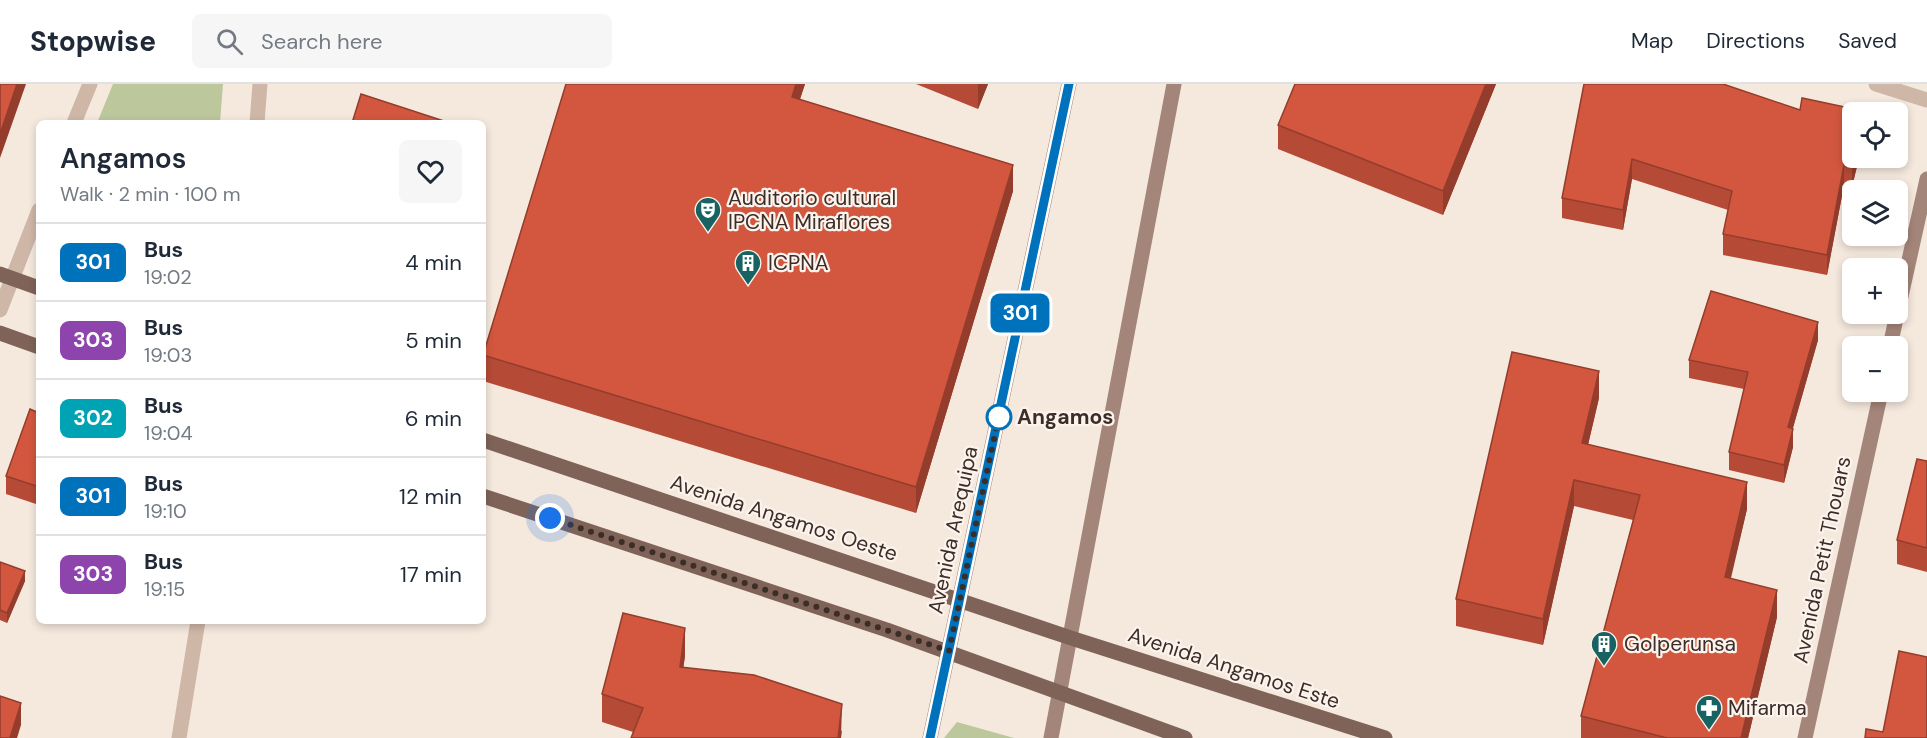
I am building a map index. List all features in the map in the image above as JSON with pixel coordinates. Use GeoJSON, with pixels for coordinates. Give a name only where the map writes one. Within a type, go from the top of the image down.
{"type":"FeatureCollection","features":[{"type":"Feature","properties":{"kind":"main road","name":"Avenida Arequipa"},"geometry":{"type":"LineString","coordinates":[[930,738],[1069,84]]}},
{"type":"Feature","properties":{"kind":"main road"},"geometry":{"type":"LineString","coordinates":[[1051,738],[1174,84]]}},
{"type":"Feature","properties":{"kind":"main road"},"geometry":{"type":"LineString","coordinates":[[1892,336],[1927,179]]}},
{"type":"Feature","properties":{"kind":"main road"},"geometry":{"type":"LineString","coordinates":[[6,276],[36,287]]}},
{"type":"Feature","properties":{"kind":"main road"},"geometry":{"type":"LineString","coordinates":[[0,333],[36,346]]}},
{"type":"Feature","properties":{"kind":"main road","name":"Avenida Petit Thouars"},"geometry":{"type":"LineString","coordinates":[[1805,738],[1879,402]]}},
{"type":"Feature","properties":{"kind":"main road","name":"Avenida Angamos Oeste"},"geometry":{"type":"LineString","coordinates":[[486,441],[1071,638]]}},
{"type":"Feature","properties":{"kind":"main road"},"geometry":{"type":"LineString","coordinates":[[486,497],[949,651],[1185,738]]}},
{"type":"Feature","properties":{"kind":"main road","name":"Avenida Angamos Este"},"geometry":{"type":"LineString","coordinates":[[1071,638],[1385,738]]}},
{"type":"Feature","properties":{"kind":"street"},"geometry":{"type":"LineString","coordinates":[[75,120],[90,84]]}},
{"type":"Feature","properties":{"kind":"street"},"geometry":{"type":"LineString","coordinates":[[256,120],[260,84]]}},
{"type":"Feature","properties":{"kind":"street"},"geometry":{"type":"LineString","coordinates":[[1875,84],[1927,100]]}},
{"type":"Feature","properties":{"kind":"street"},"geometry":{"type":"LineString","coordinates":[[0,310],[6,276],[36,216]]}},
{"type":"Feature","properties":{"kind":"street"},"geometry":{"type":"LineString","coordinates":[[179,738],[198,624]]}},
{"type":"Feature","properties":{"kind":"green space"},"geometry":{"type":"Polygon","coordinates":[[[113,84],[223,84],[220,120],[98,120],[113,84]]]}},
{"type":"Feature","properties":{"kind":"green space"},"geometry":{"type":"Polygon","coordinates":[[[957,722],[1014,738],[944,738],[957,722]]]}},
{"type":"Feature","properties":{"kind":"building"},"geometry":{"type":"Polygon","coordinates":[[[0,84],[17,84],[0,134],[0,84]]]}},
{"type":"Feature","properties":{"kind":"building","name":"ICPNA"},"geometry":{"type":"Polygon","coordinates":[[[566,84],[796,84],[792,97],[1013,165],[916,487],[486,356],[486,345],[566,84]]]}},
{"type":"Feature","properties":{"kind":"building"},"geometry":{"type":"Polygon","coordinates":[[[1295,84],[1486,84],[1443,191],[1278,125],[1295,84]]]}},
{"type":"Feature","properties":{"kind":"building"},"geometry":{"type":"Polygon","coordinates":[[[1584,84],[1723,84],[1800,110],[1802,98],[1842,106],[1843,168],[1827,255],[1723,234],[1732,191],[1632,159],[1623,210],[1562,198],[1584,84]]]}},
{"type":"Feature","properties":{"kind":"building"},"geometry":{"type":"Polygon","coordinates":[[[361,94],[441,120],[353,120],[361,94]]]}},
{"type":"Feature","properties":{"kind":"building"},"geometry":{"type":"Polygon","coordinates":[[[1711,291],[1818,322],[1788,427],[1793,429],[1784,465],[1729,452],[1748,372],[1689,360],[1711,291]]]}},
{"type":"Feature","properties":{"kind":"building"},"geometry":{"type":"Polygon","coordinates":[[[1512,352],[1599,371],[1582,443],[1747,482],[1725,577],[1777,590],[1741,738],[1667,738],[1581,716],[1640,495],[1574,480],[1543,619],[1456,599],[1512,352]]]}},
{"type":"Feature","properties":{"kind":"building"},"geometry":{"type":"Polygon","coordinates":[[[30,409],[36,412],[36,486],[6,476],[30,409]]]}},
{"type":"Feature","properties":{"kind":"building"},"geometry":{"type":"Polygon","coordinates":[[[1917,459],[1927,461],[1927,548],[1897,540],[1917,459]]]}},
{"type":"Feature","properties":{"kind":"building"},"geometry":{"type":"Polygon","coordinates":[[[0,562],[25,571],[7,613],[0,610],[0,562]]]}},
{"type":"Feature","properties":{"kind":"building"},"geometry":{"type":"Polygon","coordinates":[[[623,613],[685,628],[680,667],[754,675],[842,704],[838,738],[631,738],[643,708],[602,694],[623,613]]]}},
{"type":"Feature","properties":{"kind":"building"},"geometry":{"type":"Polygon","coordinates":[[[1899,651],[1927,657],[1927,738],[1865,738],[1866,729],[1883,732],[1899,651]]]}},
{"type":"Feature","properties":{"kind":"building"},"geometry":{"type":"Polygon","coordinates":[[[0,696],[21,703],[10,738],[0,738],[0,696]]]}},
{"type":"Feature","properties":{"kind":"bus line","name":"301"},"geometry":{"type":"LineString","coordinates":[[930,738],[1069,84]]}},
{"type":"Feature","properties":{"kind":"place","name":"Auditorio cultural IPCNA Miraflores"},"geometry":{"type":"Point","coordinates":[708,233]}},
{"type":"Feature","properties":{"kind":"place","name":"ICPNA"},"geometry":{"type":"Point","coordinates":[748,286]}},
{"type":"Feature","properties":{"kind":"place","name":"Angamos"},"geometry":{"type":"Point","coordinates":[999,417]}},
{"type":"Feature","properties":{"kind":"place","name":"Golperunsa"},"geometry":{"type":"Point","coordinates":[1604,667]}},
{"type":"Feature","properties":{"kind":"place","name":"Mifarma"},"geometry":{"type":"Point","coordinates":[1709,731]}},
{"type":"Feature","properties":{"kind":"route"},"geometry":{"type":"LineString","coordinates":[[550,518],[949,651],[999,415],[999,417]]}}]}
